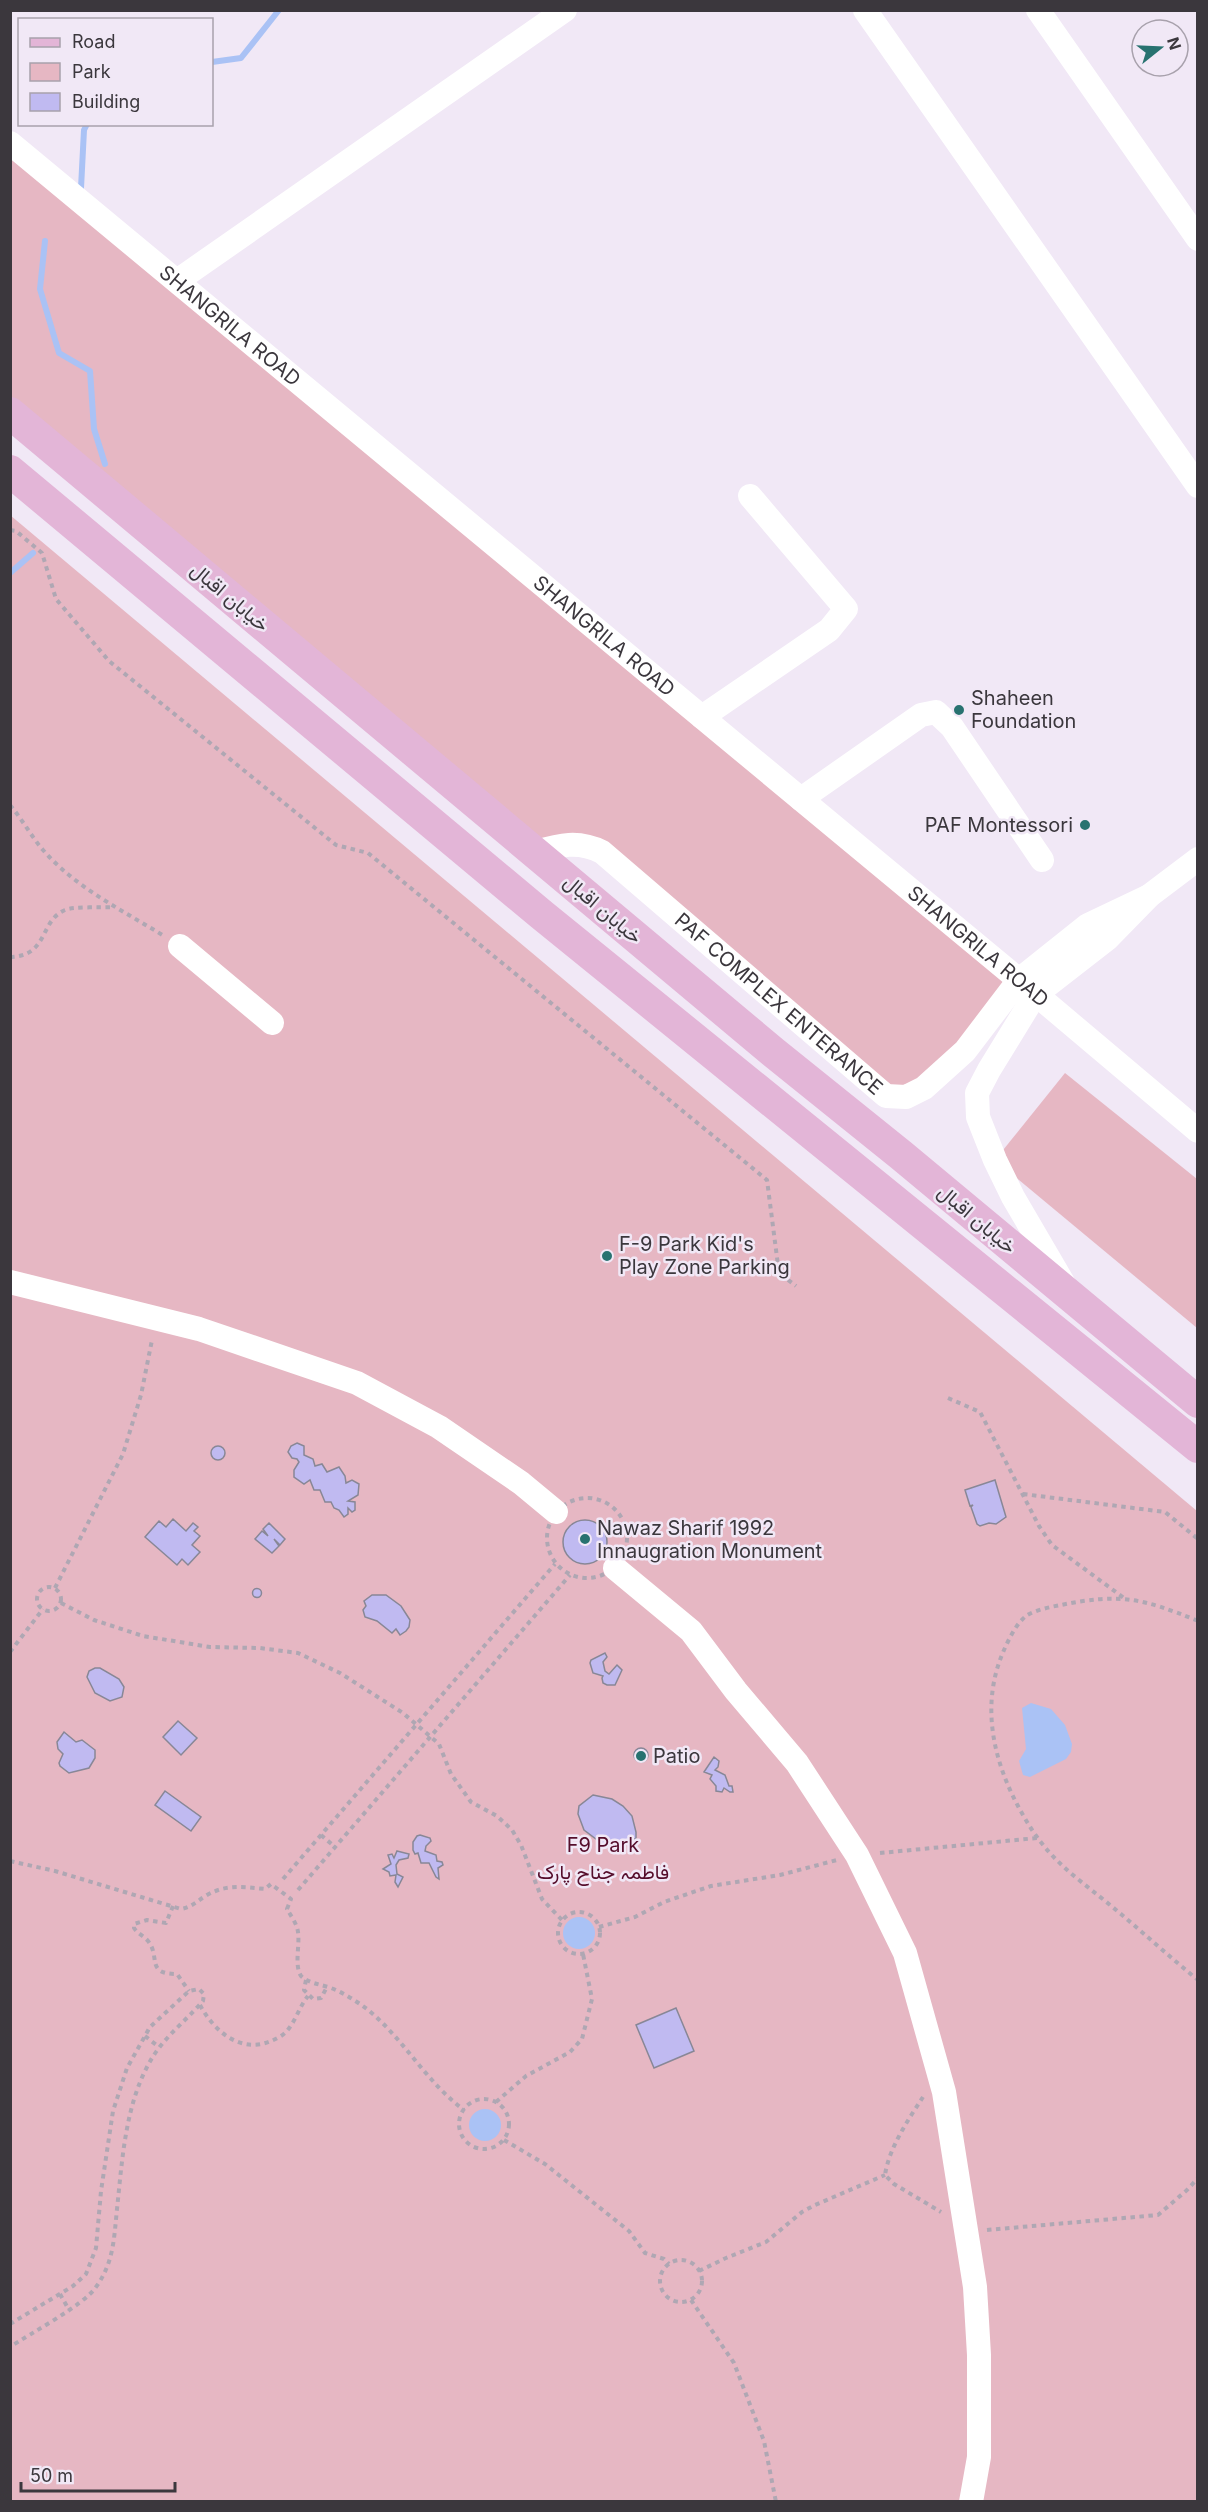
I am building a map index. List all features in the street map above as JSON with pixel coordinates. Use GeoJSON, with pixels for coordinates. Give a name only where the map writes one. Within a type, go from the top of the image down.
{"type":"FeatureCollection","features":[{"type":"Feature","properties":{"kind":"main road","name":"خیابان اقبال"},"geometry":{"type":"LineString","coordinates":[[10,413],[1074,1302],[1197,1402]]}},
{"type":"Feature","properties":{"kind":"main road","name":"خیابان اقبال"},"geometry":{"type":"LineString","coordinates":[[10,471],[542,915],[1197,1447]]}},
{"type":"Feature","properties":{"kind":"street"},"geometry":{"type":"LineString","coordinates":[[177,281],[565,10]]}},
{"type":"Feature","properties":{"kind":"street"},"geometry":{"type":"LineString","coordinates":[[865,10],[1197,486]]}},
{"type":"Feature","properties":{"kind":"street"},"geometry":{"type":"LineString","coordinates":[[1038,10],[1197,239]]}},
{"type":"Feature","properties":{"kind":"street","name":"SHANGRILA ROAD"},"geometry":{"type":"LineString","coordinates":[[10,142],[1027,987],[1197,1131]]}},
{"type":"Feature","properties":{"kind":"street"},"geometry":{"type":"LineString","coordinates":[[702,717],[829,630],[846,609],[750,496]]}},
{"type":"Feature","properties":{"kind":"street"},"geometry":{"type":"LineString","coordinates":[[801,799],[921,715],[936,712],[952,727],[1042,860]]}},
{"type":"Feature","properties":{"kind":"street","name":"PAF COMPLEX ENTERANCE"},"geometry":{"type":"LineString","coordinates":[[535,852],[560,845],[588,845],[602,852],[886,1096],[906,1097],[924,1088],[965,1051],[1088,925],[1149,896],[1197,859]]}},
{"type":"Feature","properties":{"kind":"street"},"geometry":{"type":"LineString","coordinates":[[180,946],[272,1023]]}},
{"type":"Feature","properties":{"kind":"street"},"geometry":{"type":"LineString","coordinates":[[1027,987],[978,1093],[978,1117],[1013,1197],[1074,1302]]}},
{"type":"Feature","properties":{"kind":"street"},"geometry":{"type":"LineString","coordinates":[[10,1282],[199,1329],[357,1383],[439,1427],[521,1483],[556,1512]]}},
{"type":"Feature","properties":{"kind":"street"},"geometry":{"type":"LineString","coordinates":[[615,1568],[691,1631],[736,1691],[797,1763],[857,1855],[905,1953],[944,2092],[975,2288],[979,2355],[979,2457],[971,2502]]}},
{"type":"Feature","properties":{"kind":"path"},"geometry":{"type":"LineString","coordinates":[[10,530],[16,531],[42,553],[56,599],[109,661],[336,845],[368,853],[767,1180],[779,1273],[796,1286]]}},
{"type":"Feature","properties":{"kind":"path"},"geometry":{"type":"LineString","coordinates":[[10,805],[44,850],[66,871],[113,907],[125,911],[180,946]]}},
{"type":"Feature","properties":{"kind":"path"},"geometry":{"type":"LineString","coordinates":[[10,957],[19,957],[39,946],[52,921],[65,910],[113,907]]}},
{"type":"Feature","properties":{"kind":"path"},"geometry":{"type":"LineString","coordinates":[[56,1588],[123,1454],[133,1424],[149,1348],[158,1319]]}},
{"type":"Feature","properties":{"kind":"path"},"geometry":{"type":"LineString","coordinates":[[948,1398],[980,1412],[1039,1526],[1052,1545],[1124,1598]]}},
{"type":"Feature","properties":{"kind":"path"},"geometry":{"type":"LineString","coordinates":[[1023,1494],[1165,1512],[1197,1539]]}},
{"type":"Feature","properties":{"kind":"path"},"geometry":{"type":"LineString","coordinates":[[576,1499],[600,1500],[611,1505],[625,1524],[628,1535],[623,1558],[615,1568],[606,1575],[594,1579],[582,1579],[570,1575],[555,1564],[549,1551],[547,1538],[549,1524],[556,1512],[576,1499]]}},
{"type":"Feature","properties":{"kind":"path"},"geometry":{"type":"LineString","coordinates":[[283,1879],[555,1564]]}},
{"type":"Feature","properties":{"kind":"path"},"geometry":{"type":"LineString","coordinates":[[298,1890],[570,1575]]}},
{"type":"Feature","properties":{"kind":"path"},"geometry":{"type":"LineString","coordinates":[[48,1587],[56,1588],[60,1593],[60,1603],[53,1610],[43,1609],[38,1598],[41,1591],[48,1587]]}},
{"type":"Feature","properties":{"kind":"path"},"geometry":{"type":"LineString","coordinates":[[1197,1621],[1174,1611],[1124,1598],[1084,1600],[1046,1608],[1027,1615],[1018,1625],[1002,1654],[992,1686],[992,1732],[995,1750],[1010,1790],[1037,1838],[1063,1868],[1197,1980]]}},
{"type":"Feature","properties":{"kind":"path"},"geometry":{"type":"LineString","coordinates":[[60,1603],[94,1620],[142,1636],[210,1647],[260,1648],[298,1653],[340,1673],[418,1723],[432,1735],[439,1744],[451,1774],[471,1802],[497,1816],[512,1830],[521,1845],[542,1899],[562,1920]]}},
{"type":"Feature","properties":{"kind":"path"},"geometry":{"type":"LineString","coordinates":[[10,1652],[43,1609]]}},
{"type":"Feature","properties":{"kind":"path"},"geometry":{"type":"LineString","coordinates":[[321,1835],[335,1847]]}},
{"type":"Feature","properties":{"kind":"path"},"geometry":{"type":"LineString","coordinates":[[599,1927],[635,1917],[664,1902],[711,1886],[780,1875],[857,1855],[1037,1838]]}},
{"type":"Feature","properties":{"kind":"path"},"geometry":{"type":"LineString","coordinates":[[10,1861],[55,1871],[181,1909],[191,1907],[210,1893],[225,1888],[239,1886],[265,1888],[272,1884],[291,1899],[287,1909],[298,1929],[298,1972],[306,1980],[327,1987],[357,2002],[379,2019],[408,2049],[436,2088],[464,2110]]}},
{"type":"Feature","properties":{"kind":"path"},"geometry":{"type":"LineString","coordinates":[[173,1906],[166,1923],[140,1920],[134,1924],[134,1928],[149,1942],[156,1967],[163,1973],[177,1974],[189,1991]]}},
{"type":"Feature","properties":{"kind":"path"},"geometry":{"type":"LineString","coordinates":[[572,1913],[586,1913],[591,1917],[599,1927],[595,1947],[583,1954],[568,1952],[559,1941],[558,1927],[562,1920],[572,1913]]}},
{"type":"Feature","properties":{"kind":"path"},"geometry":{"type":"LineString","coordinates":[[496,2102],[526,2076],[570,2052],[582,2039],[592,1999],[583,1954]]}},
{"type":"Feature","properties":{"kind":"path"},"geometry":{"type":"LineString","coordinates":[[306,1980],[304,1990],[308,1996],[318,2000],[327,1987]]}},
{"type":"Feature","properties":{"kind":"path"},"geometry":{"type":"LineString","coordinates":[[10,2324],[60,2294],[86,2274],[94,2256],[113,2111],[127,2068],[156,2021],[189,1991],[196,1988],[202,1992],[204,1997],[200,2005],[170,2032],[159,2047],[147,2067],[132,2106],[111,2259],[92,2292],[69,2310],[10,2347]]}},
{"type":"Feature","properties":{"kind":"path"},"geometry":{"type":"LineString","coordinates":[[200,2005],[207,2018],[231,2040],[236,2043],[258,2046],[284,2035],[308,1996]]}},
{"type":"Feature","properties":{"kind":"path"},"geometry":{"type":"LineString","coordinates":[[145,2036],[159,2047]]}},
{"type":"Feature","properties":{"kind":"path"},"geometry":{"type":"LineString","coordinates":[[885,2175],[899,2138],[939,2074]]}},
{"type":"Feature","properties":{"kind":"path"},"geometry":{"type":"LineString","coordinates":[[477,2100],[496,2102],[506,2111],[509,2118],[509,2127],[504,2140],[496,2147],[488,2149],[472,2146],[461,2134],[459,2126],[464,2110],[477,2100]]}},
{"type":"Feature","properties":{"kind":"path"},"geometry":{"type":"LineString","coordinates":[[504,2140],[545,2164],[629,2231],[645,2253],[664,2259],[669,2264]]}},
{"type":"Feature","properties":{"kind":"path"},"geometry":{"type":"LineString","coordinates":[[885,2175],[900,2188],[965,2228],[1158,2215],[1197,2178]]}},
{"type":"Feature","properties":{"kind":"path"},"geometry":{"type":"LineString","coordinates":[[699,2271],[766,2242],[802,2212],[815,2205],[885,2175]]}},
{"type":"Feature","properties":{"kind":"path"},"geometry":{"type":"LineString","coordinates":[[675,2261],[689,2262],[699,2271],[702,2284],[697,2296],[691,2300],[678,2302],[665,2295],[662,2290],[661,2276],[669,2264],[675,2261]]}},
{"type":"Feature","properties":{"kind":"path"},"geometry":{"type":"LineString","coordinates":[[60,2294],[69,2310]]}},
{"type":"Feature","properties":{"kind":"path"},"geometry":{"type":"LineString","coordinates":[[691,2300],[734,2363],[764,2441],[776,2502]]}},
{"type":"Feature","properties":{"kind":"green space"},"geometry":{"type":"Polygon","coordinates":[[[10,143],[1019,980],[906,1097],[602,852],[535,852],[11,413],[10,143]]]}},
{"type":"Feature","properties":{"kind":"green space","name":"فاطمہ جناح پارک"},"geometry":{"type":"Polygon","coordinates":[[[10,515],[1197,1511],[1197,2501],[11,2501],[10,515]]]}},
{"type":"Feature","properties":{"kind":"green space"},"geometry":{"type":"Polygon","coordinates":[[[1065,1073],[1197,1179],[1197,1328],[995,1160],[1065,1073]]]}},
{"type":"Feature","properties":{"kind":"water"},"geometry":{"type":"Polygon","coordinates":[[[1031,1703],[1051,1709],[1065,1725],[1072,1744],[1071,1752],[1066,1759],[1030,1777],[1023,1775],[1019,1761],[1026,1749],[1022,1708],[1031,1703]]]}},
{"type":"Feature","properties":{"kind":"water"},"geometry":{"type":"Polygon","coordinates":[[[579,1917],[590,1922],[595,1933],[590,1944],[579,1949],[568,1944],[563,1933],[568,1922],[579,1917]]]}},
{"type":"Feature","properties":{"kind":"water"},"geometry":{"type":"Polygon","coordinates":[[[485,2109],[496,2114],[501,2125],[496,2136],[485,2141],[474,2136],[469,2125],[474,2114],[485,2109]]]}},
{"type":"Feature","properties":{"kind":"building"},"geometry":{"type":"Polygon","coordinates":[[[297,1443],[304,1446],[304,1455],[313,1459],[315,1466],[322,1464],[327,1472],[339,1467],[345,1476],[346,1483],[352,1480],[359,1484],[358,1495],[348,1501],[355,1502],[355,1510],[352,1512],[348,1508],[348,1514],[344,1517],[331,1502],[325,1502],[320,1490],[314,1490],[310,1480],[304,1484],[294,1477],[294,1470],[299,1462],[288,1452],[291,1446],[297,1443]]]}},
{"type":"Feature","properties":{"kind":"building"},"geometry":{"type":"Polygon","coordinates":[[[218,1446],[223,1448],[225,1453],[223,1458],[218,1460],[213,1458],[211,1453],[213,1448],[218,1446]]]}},
{"type":"Feature","properties":{"kind":"building"},"geometry":{"type":"Polygon","coordinates":[[[995,1480],[1006,1517],[996,1524],[989,1523],[980,1526],[977,1524],[971,1507],[973,1505],[970,1506],[965,1490],[995,1480]]]}},
{"type":"Feature","properties":{"kind":"building"},"geometry":{"type":"Polygon","coordinates":[[[173,1519],[186,1531],[193,1523],[198,1527],[194,1531],[200,1536],[192,1545],[200,1552],[188,1565],[182,1559],[177,1565],[145,1537],[159,1521],[166,1527],[173,1519]]]}},
{"type":"Feature","properties":{"kind":"building"},"geometry":{"type":"Polygon","coordinates":[[[585,1520],[600,1527],[607,1542],[600,1557],[585,1564],[570,1557],[563,1542],[570,1527],[585,1520]]]}},
{"type":"Feature","properties":{"kind":"building"},"geometry":{"type":"Polygon","coordinates":[[[269,1523],[285,1539],[280,1545],[274,1539],[279,1546],[272,1553],[255,1539],[262,1531],[268,1536],[263,1529],[269,1523]]]}},
{"type":"Feature","properties":{"kind":"building"},"geometry":{"type":"Polygon","coordinates":[[[257,1588],[262,1593],[257,1598],[252,1593],[257,1588]]]}},
{"type":"Feature","properties":{"kind":"building"},"geometry":{"type":"Polygon","coordinates":[[[372,1595],[386,1595],[401,1606],[410,1620],[406,1631],[400,1635],[396,1629],[392,1633],[377,1621],[365,1617],[364,1601],[372,1595]]]}},
{"type":"Feature","properties":{"kind":"building"},"geometry":{"type":"Polygon","coordinates":[[[605,1653],[607,1657],[603,1662],[605,1671],[609,1674],[617,1665],[622,1670],[615,1685],[603,1683],[603,1676],[593,1673],[591,1660],[605,1653]]]}},
{"type":"Feature","properties":{"kind":"building"},"geometry":{"type":"Polygon","coordinates":[[[100,1668],[119,1679],[124,1687],[122,1697],[110,1701],[95,1693],[87,1677],[89,1671],[100,1668]]]}},
{"type":"Feature","properties":{"kind":"building"},"geometry":{"type":"Polygon","coordinates":[[[178,1721],[197,1738],[181,1755],[163,1737],[178,1721]]]}},
{"type":"Feature","properties":{"kind":"building"},"geometry":{"type":"Polygon","coordinates":[[[64,1732],[76,1742],[82,1740],[95,1750],[95,1758],[89,1768],[69,1773],[60,1766],[63,1754],[58,1749],[57,1742],[64,1732]]]}},
{"type":"Feature","properties":{"kind":"building","name":"Patio"},"geometry":{"type":"Polygon","coordinates":[[[638,1748],[644,1748],[648,1755],[644,1762],[638,1762],[634,1758],[634,1752],[638,1748]]]}},
{"type":"Feature","properties":{"kind":"building"},"geometry":{"type":"Polygon","coordinates":[[[714,1757],[719,1761],[715,1770],[725,1775],[733,1792],[724,1788],[722,1792],[716,1791],[716,1786],[710,1779],[712,1775],[704,1772],[714,1757]]]}},
{"type":"Feature","properties":{"kind":"building"},"geometry":{"type":"Polygon","coordinates":[[[165,1791],[201,1817],[191,1831],[155,1805],[165,1791]]]}},
{"type":"Feature","properties":{"kind":"building"},"geometry":{"type":"Polygon","coordinates":[[[593,1795],[612,1799],[623,1806],[632,1816],[636,1838],[619,1848],[604,1845],[584,1830],[578,1814],[579,1806],[593,1795]]]}},
{"type":"Feature","properties":{"kind":"building"},"geometry":{"type":"Polygon","coordinates":[[[420,1835],[430,1838],[431,1841],[425,1851],[436,1855],[437,1861],[442,1862],[443,1865],[438,1868],[439,1879],[429,1863],[421,1863],[418,1853],[415,1854],[413,1850],[413,1842],[420,1835]]]}},
{"type":"Feature","properties":{"kind":"building"},"geometry":{"type":"Polygon","coordinates":[[[397,1851],[409,1854],[408,1858],[399,1860],[396,1865],[397,1874],[403,1877],[398,1887],[395,1882],[396,1875],[390,1876],[389,1872],[383,1869],[391,1864],[388,1855],[392,1854],[394,1858],[397,1851]]]}},
{"type":"Feature","properties":{"kind":"building"},"geometry":{"type":"Polygon","coordinates":[[[676,2008],[694,2051],[654,2068],[636,2025],[676,2008]]]}},
{"type":"Feature","properties":{"kind":"waterway"},"geometry":{"type":"LineString","coordinates":[[213,62],[241,58],[279,10]]}},
{"type":"Feature","properties":{"kind":"waterway"},"geometry":{"type":"LineString","coordinates":[[81,188],[86,126]]}},
{"type":"Feature","properties":{"kind":"waterway"},"geometry":{"type":"LineString","coordinates":[[45,241],[40,289],[59,353],[90,371],[94,429],[105,464]]}},
{"type":"Feature","properties":{"kind":"waterway"},"geometry":{"type":"LineString","coordinates":[[10,573],[33,553]]}},
{"type":"Feature","properties":{"kind":"place","name":"Shaheen Foundation"},"geometry":{"type":"Point","coordinates":[959,710]}},
{"type":"Feature","properties":{"kind":"place","name":"PAF Montessori"},"geometry":{"type":"Point","coordinates":[1085,825]}},
{"type":"Feature","properties":{"kind":"place","name":"F-9 Park Kid's Play Zone Parking"},"geometry":{"type":"Point","coordinates":[607,1256]}},
{"type":"Feature","properties":{"kind":"place","name":"Nawaz Sharif 1992 Innaugration Monument"},"geometry":{"type":"Point","coordinates":[585,1539]}},
{"type":"Feature","properties":{"kind":"place","name":"Patio"},"geometry":{"type":"Point","coordinates":[641,1756]}},
{"type":"Feature","properties":{"kind":"park label","name":"F9 Park"},"geometry":{"type":"Point","coordinates":[603,1845]}}]}
